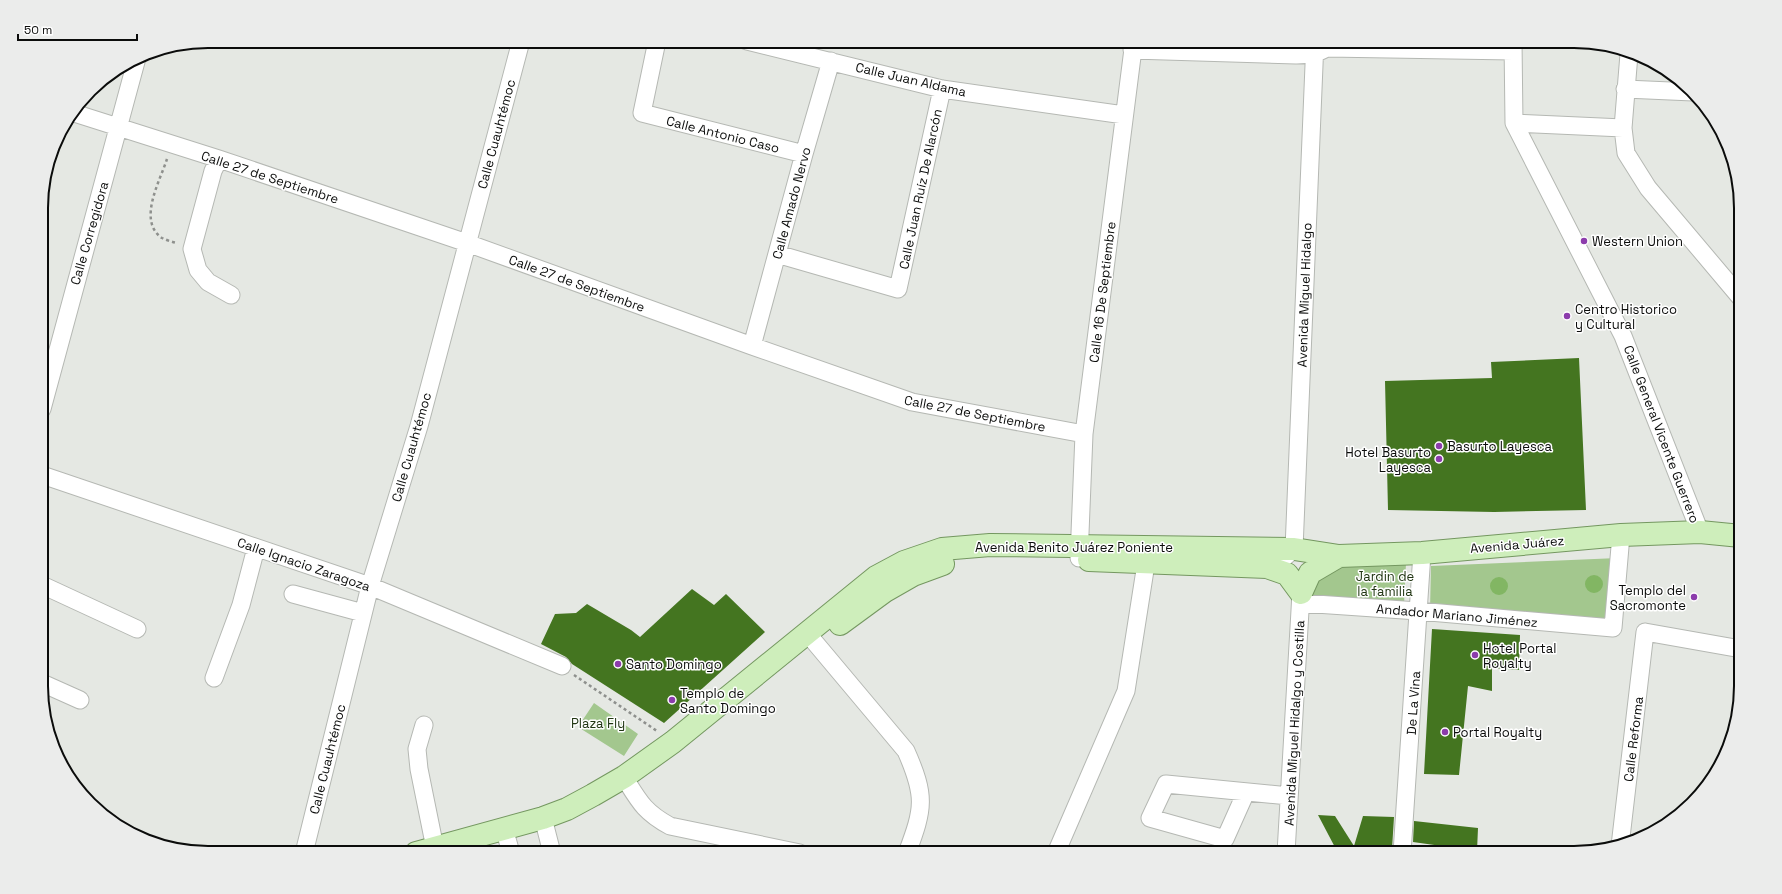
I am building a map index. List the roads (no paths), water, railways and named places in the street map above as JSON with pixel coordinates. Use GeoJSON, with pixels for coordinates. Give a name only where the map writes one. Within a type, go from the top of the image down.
{"type":"FeatureCollection","features":[{"type":"Feature","properties":{"kind":"main road","name":"Avenida Juárez"},"geometry":{"type":"LineString","coordinates":[[1294,549],[1339,556],[1422,553],[1621,535],[1700,532],[1734,535]]}},
{"type":"Feature","properties":{"kind":"main road","name":"Avenida Benito Juárez Poniente"},"geometry":{"type":"LineString","coordinates":[[488,846],[508,840],[574,805],[627,782],[683,750],[811,638],[876,577],[904,562],[942,549],[990,545],[1079,552],[1147,554],[1294,549]]}},
{"type":"Feature","properties":{"kind":"main road","name":"Avenida Benito Juárez Poniente"},"geometry":{"type":"LineString","coordinates":[[1147,554],[1229,566],[1267,567],[1277,569],[1287,574],[1301,598]]}},
{"type":"Feature","properties":{"kind":"main road"},"geometry":{"type":"LineString","coordinates":[[1301,598],[1310,573],[1339,556]]}},
{"type":"Feature","properties":{"kind":"main road","name":"Avenida Benito Juárez Poniente"},"geometry":{"type":"LineString","coordinates":[[627,782],[673,742],[811,638]]}},
{"type":"Feature","properties":{"kind":"main road","name":"Avenida Benito Juárez Poniente"},"geometry":{"type":"LineString","coordinates":[[467,846],[508,840]]}},
{"type":"Feature","properties":{"kind":"street","name":"Calle Cuauhtémoc"},"geometry":{"type":"LineString","coordinates":[[306,846],[370,586],[419,426],[519,48]]}},
{"type":"Feature","properties":{"kind":"street","name":"Calle Antonio Caso"},"geometry":{"type":"LineString","coordinates":[[656,48],[642,114],[804,154]]}},
{"type":"Feature","properties":{"kind":"street","name":"Calle Juan Aldama"},"geometry":{"type":"LineString","coordinates":[[776,48],[942,89],[1124,115]]}},
{"type":"Feature","properties":{"kind":"street","name":"Calle 16 De Septiembre"},"geometry":{"type":"LineString","coordinates":[[1079,552],[1084,434],[1133,48]]}},
{"type":"Feature","properties":{"kind":"street"},"geometry":{"type":"LineString","coordinates":[[1169,48],[1296,55],[1312,48]]}},
{"type":"Feature","properties":{"kind":"street","name":"Avenida Miguel Hidalgo"},"geometry":{"type":"LineString","coordinates":[[1294,549],[1314,48]]}},
{"type":"Feature","properties":{"kind":"street","name":"Calle General Vicente Guerrero"},"geometry":{"type":"LineString","coordinates":[[1513,48],[1514,123],[1623,336],[1700,532]]}},
{"type":"Feature","properties":{"kind":"street"},"geometry":{"type":"LineString","coordinates":[[1629,57],[1623,128],[1626,153],[1648,188],[1734,290]]}},
{"type":"Feature","properties":{"kind":"street","name":"Calle Amado Nervo"},"geometry":{"type":"LineString","coordinates":[[752,346],[831,61]]}},
{"type":"Feature","properties":{"kind":"street","name":"Calle Corregidora"},"geometry":{"type":"LineString","coordinates":[[48,366],[119,128],[135,65]]}},
{"type":"Feature","properties":{"kind":"street","name":"Calle Juan Ruíz De Alarcón"},"geometry":{"type":"LineString","coordinates":[[777,254],[898,289],[942,89]]}},
{"type":"Feature","properties":{"kind":"street"},"geometry":{"type":"LineString","coordinates":[[1625,89],[1684,92]]}},
{"type":"Feature","properties":{"kind":"street","name":"Calle 27 de Septiembre"},"geometry":{"type":"LineString","coordinates":[[78,115],[172,146],[219,159],[467,243],[912,402],[1084,434]]}},
{"type":"Feature","properties":{"kind":"street"},"geometry":{"type":"LineString","coordinates":[[1514,123],[1623,128]]}},
{"type":"Feature","properties":{"kind":"street"},"geometry":{"type":"LineString","coordinates":[[219,159],[212,171],[192,249],[198,270],[208,282],[231,295]]}},
{"type":"Feature","properties":{"kind":"street","name":"Calle Ignacio Zaragoza"},"geometry":{"type":"LineString","coordinates":[[48,477],[370,586],[562,666]]}},
{"type":"Feature","properties":{"kind":"street","name":"Andador Mariano Jiménez"},"geometry":{"type":"LineString","coordinates":[[1301,598],[1418,611],[1613,628],[1621,535]]}},
{"type":"Feature","properties":{"kind":"street"},"geometry":{"type":"LineString","coordinates":[[214,678],[241,604],[256,548]]}},
{"type":"Feature","properties":{"kind":"street"},"geometry":{"type":"LineString","coordinates":[[1229,566],[1274,560],[1284,557],[1294,549]]}},
{"type":"Feature","properties":{"kind":"street","name":"De La Vina"},"geometry":{"type":"LineString","coordinates":[[1402,846],[1422,553]]}},
{"type":"Feature","properties":{"kind":"street"},"geometry":{"type":"LineString","coordinates":[[1059,846],[1126,691],[1147,554]]}},
{"type":"Feature","properties":{"kind":"street"},"geometry":{"type":"LineString","coordinates":[[48,588],[137,630]]}},
{"type":"Feature","properties":{"kind":"street"},"geometry":{"type":"LineString","coordinates":[[293,594],[363,613]]}},
{"type":"Feature","properties":{"kind":"street","name":"Avenida Miguel Hidalgo y Costilla"},"geometry":{"type":"LineString","coordinates":[[1286,846],[1301,598]]}},
{"type":"Feature","properties":{"kind":"street","name":"Calle Reforma"},"geometry":{"type":"LineString","coordinates":[[1621,840],[1645,632],[1734,648]]}},
{"type":"Feature","properties":{"kind":"street"},"geometry":{"type":"LineString","coordinates":[[811,638],[906,751],[916,774],[921,793],[919,820],[909,846]]}},
{"type":"Feature","properties":{"kind":"street"},"geometry":{"type":"LineString","coordinates":[[48,686],[80,700]]}},
{"type":"Feature","properties":{"kind":"street"},"geometry":{"type":"LineString","coordinates":[[424,725],[417,750],[425,846]]}},
{"type":"Feature","properties":{"kind":"street"},"geometry":{"type":"LineString","coordinates":[[627,782],[643,807],[654,818],[670,826],[766,846]]}},
{"type":"Feature","properties":{"kind":"street"},"geometry":{"type":"LineString","coordinates":[[1246,792],[1225,839],[1150,818],[1166,784],[1289,796]]}},
{"type":"Feature","properties":{"kind":"street"},"geometry":{"type":"LineString","coordinates":[[544,822],[550,846]]}},
{"type":"Feature","properties":{"kind":"place","name":"Western Union"},"geometry":{"type":"Point","coordinates":[1584,241]}},
{"type":"Feature","properties":{"kind":"place","name":"Centro Historico y Cultural"},"geometry":{"type":"Point","coordinates":[1567,316]}},
{"type":"Feature","properties":{"kind":"place","name":"Basurto Layesca"},"geometry":{"type":"Point","coordinates":[1439,446]}},
{"type":"Feature","properties":{"kind":"place","name":"Hotel Basurto Layesca"},"geometry":{"type":"Point","coordinates":[1439,459]}},
{"type":"Feature","properties":{"kind":"place","name":"Templo del Sacromonte"},"geometry":{"type":"Point","coordinates":[1694,597]}},
{"type":"Feature","properties":{"kind":"place","name":"Hotel Portal Royalty"},"geometry":{"type":"Point","coordinates":[1475,655]}},
{"type":"Feature","properties":{"kind":"place","name":"Santo Domingo"},"geometry":{"type":"Point","coordinates":[618,664]}},
{"type":"Feature","properties":{"kind":"place","name":"Templo de Santo Domingo"},"geometry":{"type":"Point","coordinates":[672,700]}},
{"type":"Feature","properties":{"kind":"place","name":"Portal Royalty"},"geometry":{"type":"Point","coordinates":[1445,732]}},
{"type":"Feature","properties":{"kind":"park label","name":"Jardin de la familia"},"geometry":{"type":"Point","coordinates":[1385,584]}},
{"type":"Feature","properties":{"kind":"park label","name":"Plaza Fly"},"geometry":{"type":"Point","coordinates":[598,723]}}]}
